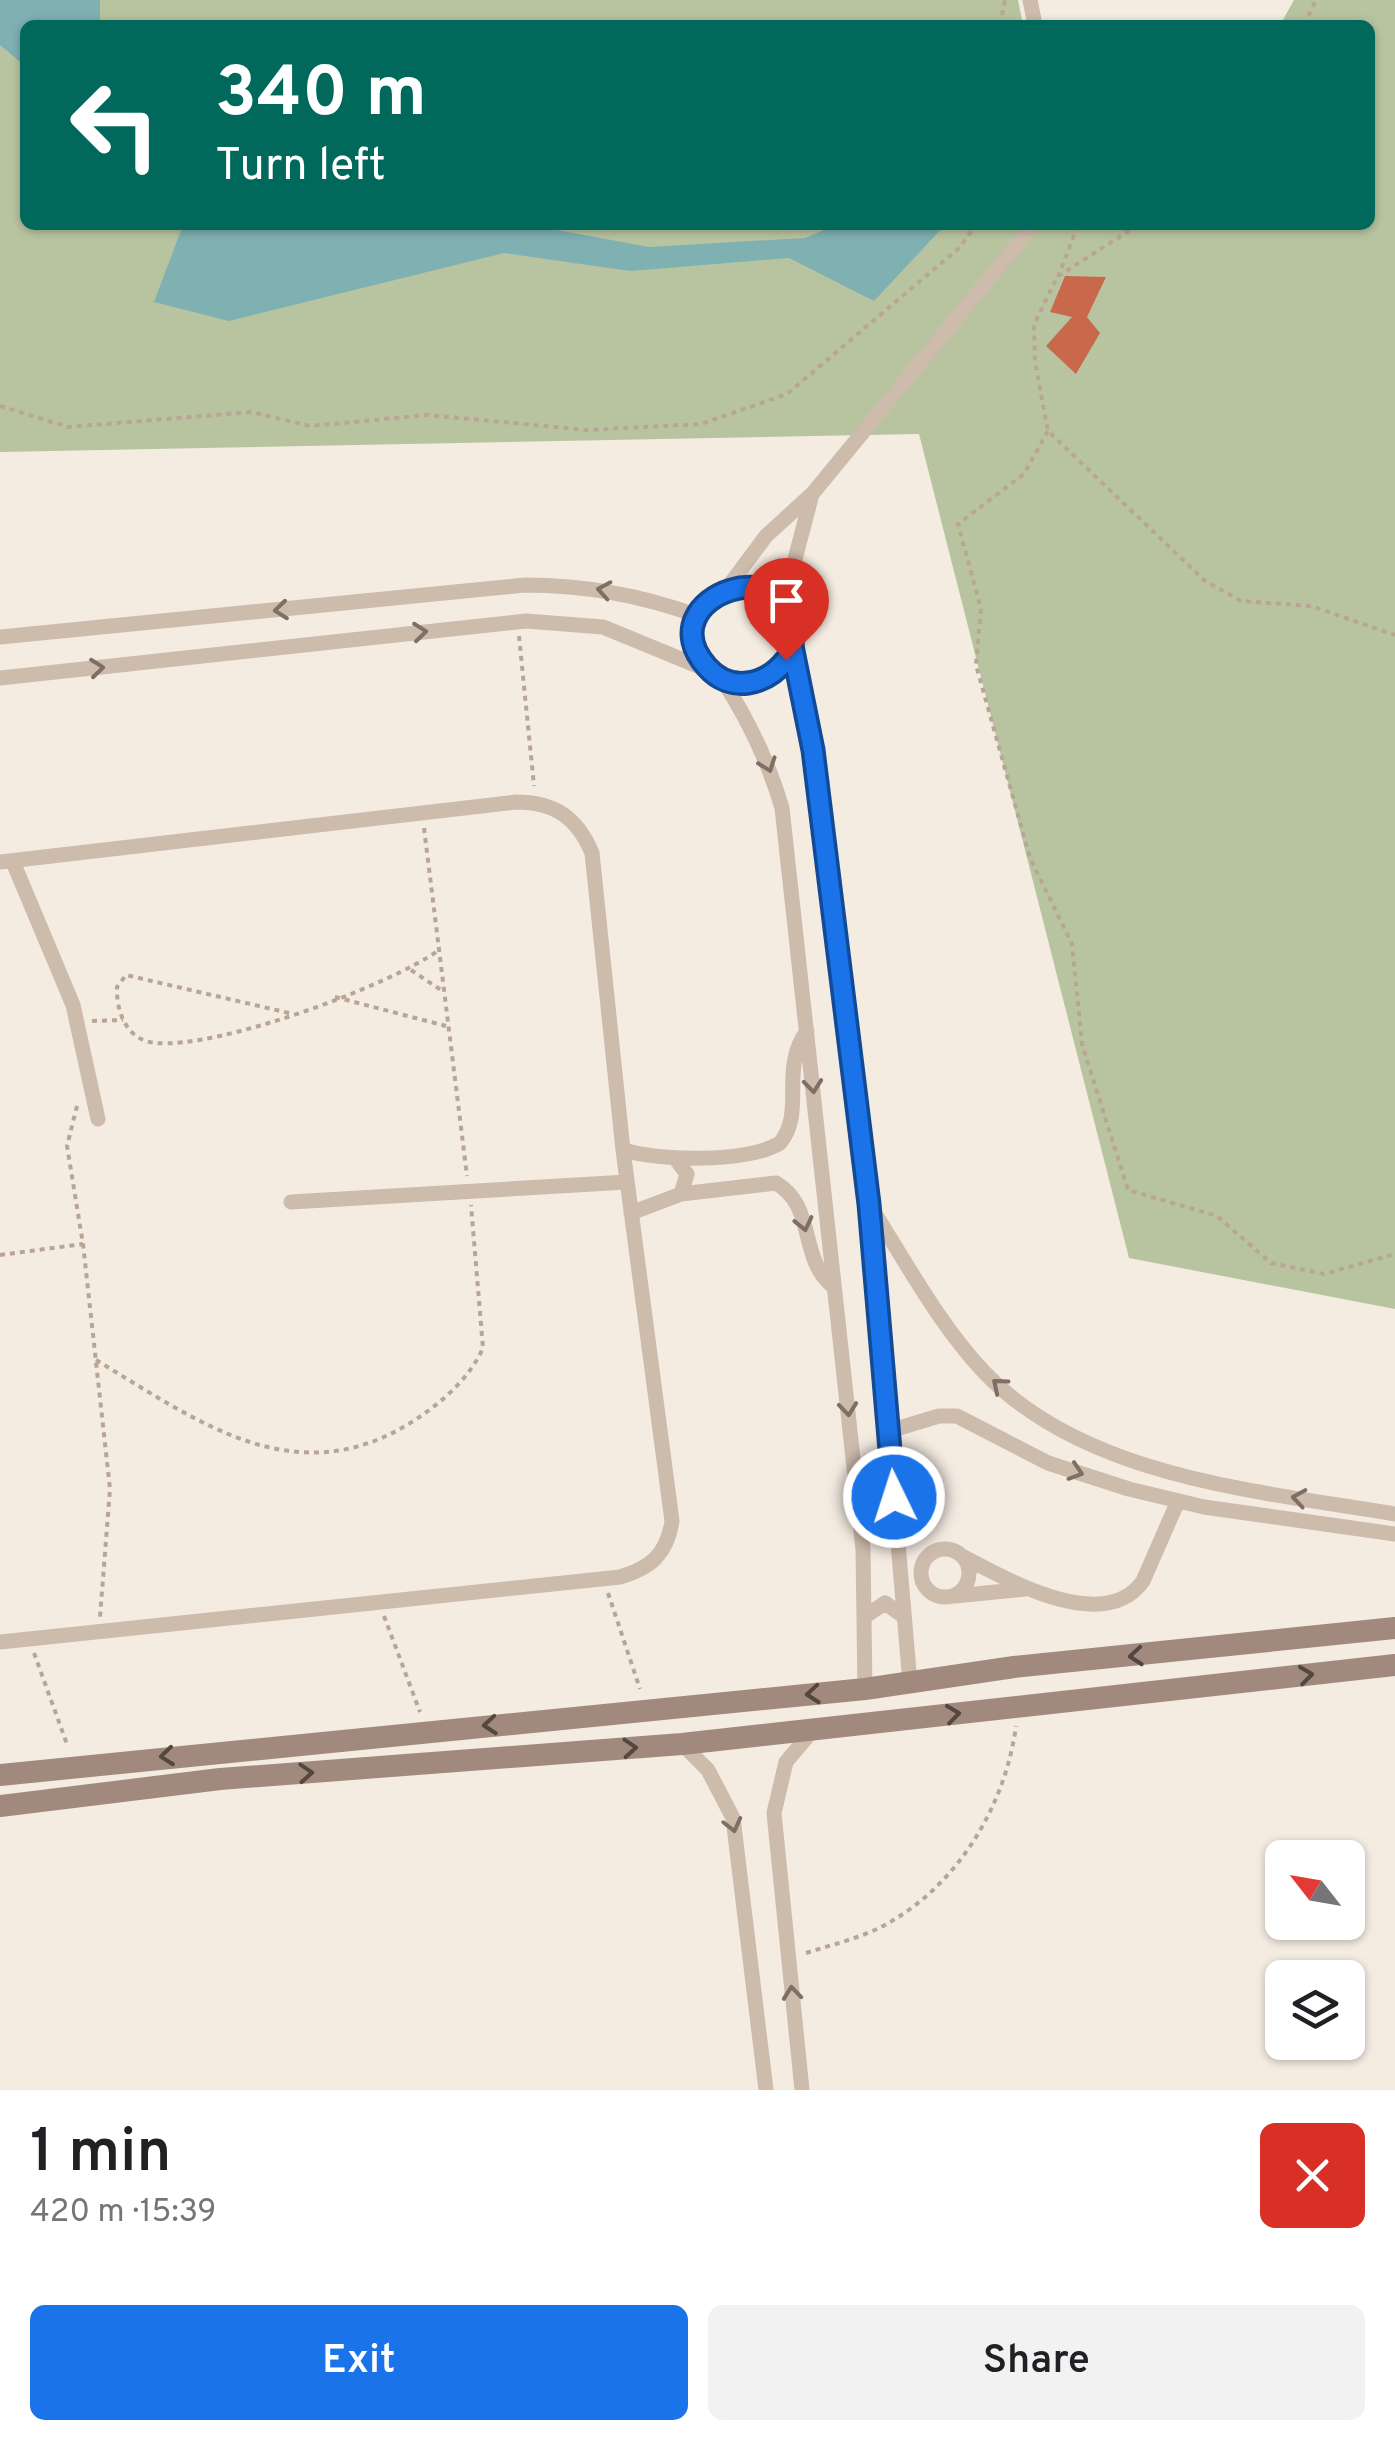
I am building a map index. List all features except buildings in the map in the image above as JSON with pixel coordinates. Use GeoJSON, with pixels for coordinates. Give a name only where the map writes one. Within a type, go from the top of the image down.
{"type":"FeatureCollection","features":[{"type":"Feature","properties":{"kind":"street"},"geometry":{"type":"LineString","coordinates":[[864,1689],[864,1573],[782,808],[755,733],[695,645],[698,616],[710,598],[728,587],[766,536],[813,493],[1029,230]]}},
{"type":"Feature","properties":{"kind":"street"},"geometry":{"type":"LineString","coordinates":[[783,604],[795,546],[813,493]]}},
{"type":"Feature","properties":{"kind":"street"},"geometry":{"type":"LineString","coordinates":[[0,637],[526,586],[573,585],[612,591],[698,616]]}},
{"type":"Feature","properties":{"kind":"street"},"geometry":{"type":"LineString","coordinates":[[728,587],[748,585],[768,591],[783,604],[792,624],[792,646],[816,768],[869,1204],[910,1682]]}},
{"type":"Feature","properties":{"kind":"street"},"geometry":{"type":"LineString","coordinates":[[0,678],[517,622],[603,627],[716,675],[750,684],[765,680],[786,660],[792,646]]}},
{"type":"Feature","properties":{"kind":"street"},"geometry":{"type":"LineString","coordinates":[[0,1642],[604,1579],[642,1571],[669,1542],[672,1522],[623,1150],[592,853],[572,819],[536,802],[6,862],[78,1022],[98,1119]]}},
{"type":"Feature","properties":{"kind":"street"},"geometry":{"type":"LineString","coordinates":[[623,1150],[675,1158],[770,1149],[786,1135],[792,1115],[790,1068],[807,1031]]}},
{"type":"Feature","properties":{"kind":"street"},"geometry":{"type":"LineString","coordinates":[[742,1154],[738,1170],[748,1184]]}},
{"type":"Feature","properties":{"kind":"street"},"geometry":{"type":"LineString","coordinates":[[675,1158],[687,1174],[681,1194]]}},
{"type":"Feature","properties":{"kind":"street"},"geometry":{"type":"LineString","coordinates":[[291,1202],[627,1182]]}},
{"type":"Feature","properties":{"kind":"street"},"geometry":{"type":"LineString","coordinates":[[631,1213],[681,1194],[776,1183],[798,1201],[814,1265],[834,1288]]}},
{"type":"Feature","properties":{"kind":"street"},"geometry":{"type":"LineString","coordinates":[[869,1204],[954,1337],[986,1374],[1033,1411],[1152,1468],[1207,1484],[1395,1514]]}},
{"type":"Feature","properties":{"kind":"street"},"geometry":{"type":"LineString","coordinates":[[889,1432],[939,1416],[957,1416],[1048,1463],[1145,1493],[1395,1534]]}},
{"type":"Feature","properties":{"kind":"street"},"geometry":{"type":"LineString","coordinates":[[1145,1493],[1152,1468]]}},
{"type":"Feature","properties":{"kind":"street"},"geometry":{"type":"LineString","coordinates":[[1025,1589],[953,1596],[933,1594],[926,1587],[922,1568],[926,1558],[944,1549],[1025,1589],[1099,1604],[1125,1598],[1143,1581],[1178,1501]]}},
{"type":"Feature","properties":{"kind":"street"},"geometry":{"type":"LineString","coordinates":[[953,1596],[969,1578],[962,1556]]}},
{"type":"Feature","properties":{"kind":"street"},"geometry":{"type":"LineString","coordinates":[[864,1573],[899,1563]]}},
{"type":"Feature","properties":{"kind":"street"},"geometry":{"type":"LineString","coordinates":[[866,1615],[884,1603],[902,1615]]}},
{"type":"Feature","properties":{"kind":"street"},"geometry":{"type":"LineString","coordinates":[[0,1775],[864,1689],[1014,1667],[1395,1628]]}},
{"type":"Feature","properties":{"kind":"street"},"geometry":{"type":"LineString","coordinates":[[0,1806],[220,1779],[682,1744],[1395,1664]]}},
{"type":"Feature","properties":{"kind":"street"},"geometry":{"type":"LineString","coordinates":[[1014,1667],[1018,1706]]}},
{"type":"Feature","properties":{"kind":"street"},"geometry":{"type":"LineString","coordinates":[[802,2090],[775,1800],[786,1762],[813,1730]]}},
{"type":"Feature","properties":{"kind":"street"},"geometry":{"type":"LineString","coordinates":[[682,1744],[708,1770],[733,1818],[766,2090]]}},
{"type":"Feature","properties":{"kind":"street"},"geometry":{"type":"LineString","coordinates":[[217,1751],[220,1779]]}},
{"type":"Feature","properties":{"kind":"path"},"geometry":{"type":"LineString","coordinates":[[0,406],[68,427],[251,412],[310,426],[428,415],[587,430],[700,424],[787,394],[959,248],[972,230]]}},
{"type":"Feature","properties":{"kind":"path"},"geometry":{"type":"LineString","coordinates":[[1078,230],[1034,325],[1035,362],[1048,431],[1204,580],[1242,601],[1312,606],[1395,636]]}},
{"type":"Feature","properties":{"kind":"path"},"geometry":{"type":"LineString","coordinates":[[1058,278],[1130,230]]}},
{"type":"Feature","properties":{"kind":"path"},"geometry":{"type":"LineString","coordinates":[[1048,431],[1024,474],[958,524],[981,609],[976,665],[1030,858],[1072,944],[1082,1044],[1128,1190],[1217,1216],[1271,1263],[1324,1274],[1395,1254]]}},
{"type":"Feature","properties":{"kind":"path"},"geometry":{"type":"LineString","coordinates":[[517,622],[536,802]]}},
{"type":"Feature","properties":{"kind":"path"},"geometry":{"type":"LineString","coordinates":[[96,1360],[204,1426],[283,1452],[326,1451],[401,1428],[440,1404],[483,1348],[470,1191],[422,813]]}},
{"type":"Feature","properties":{"kind":"path"},"geometry":{"type":"LineString","coordinates":[[289,1014],[124,976],[116,1000],[122,1020],[133,1034],[156,1043],[230,1033],[289,1014],[411,970],[439,950]]}},
{"type":"Feature","properties":{"kind":"path"},"geometry":{"type":"LineString","coordinates":[[411,970],[444,992]]}},
{"type":"Feature","properties":{"kind":"path"},"geometry":{"type":"LineString","coordinates":[[335,997],[448,1027]]}},
{"type":"Feature","properties":{"kind":"path"},"geometry":{"type":"LineString","coordinates":[[78,1022],[122,1020]]}},
{"type":"Feature","properties":{"kind":"path"},"geometry":{"type":"LineString","coordinates":[[93,1082],[70,1122],[67,1146],[83,1244],[110,1488],[98,1632]]}},
{"type":"Feature","properties":{"kind":"path"},"geometry":{"type":"LineString","coordinates":[[0,1255],[83,1244]]}},
{"type":"Feature","properties":{"kind":"path"},"geometry":{"type":"LineString","coordinates":[[604,1579],[640,1689]]}},
{"type":"Feature","properties":{"kind":"path"},"geometry":{"type":"LineString","coordinates":[[379,1602],[420,1712]]}},
{"type":"Feature","properties":{"kind":"path"},"geometry":{"type":"LineString","coordinates":[[28,1639],[69,1749]]}},
{"type":"Feature","properties":{"kind":"path"},"geometry":{"type":"LineString","coordinates":[[788,1958],[876,1930],[939,1885],[964,1854],[997,1797],[1012,1753],[1018,1706]]}},
{"type":"Feature","properties":{"kind":"green space"},"geometry":{"type":"Polygon","coordinates":[[[0,0],[1018,0],[1022,20],[20,20],[20,230],[1375,230],[1375,20],[1283,20],[1294,0],[1395,0],[1395,1309],[1129,1258],[919,434],[0,452],[0,0]]]}},
{"type":"Feature","properties":{"kind":"water"},"geometry":{"type":"Polygon","coordinates":[[[0,0],[100,0],[100,20],[20,20],[20,62],[0,45],[0,0]]]}},
{"type":"Feature","properties":{"kind":"water"},"geometry":{"type":"Polygon","coordinates":[[[181,230],[557,230],[649,247],[805,238],[824,230],[940,230],[874,301],[789,258],[630,271],[504,253],[229,321],[154,302],[181,230]]]}},
{"type":"Feature","properties":{"kind":"route"},"geometry":{"type":"LineString","coordinates":[[786,660],[765,680],[736,684],[722,679],[700,659],[694,630],[698,616],[710,598],[728,587],[748,585],[768,591],[783,604],[792,624],[792,646],[820,802],[869,1204],[894,1497]]}}]}
